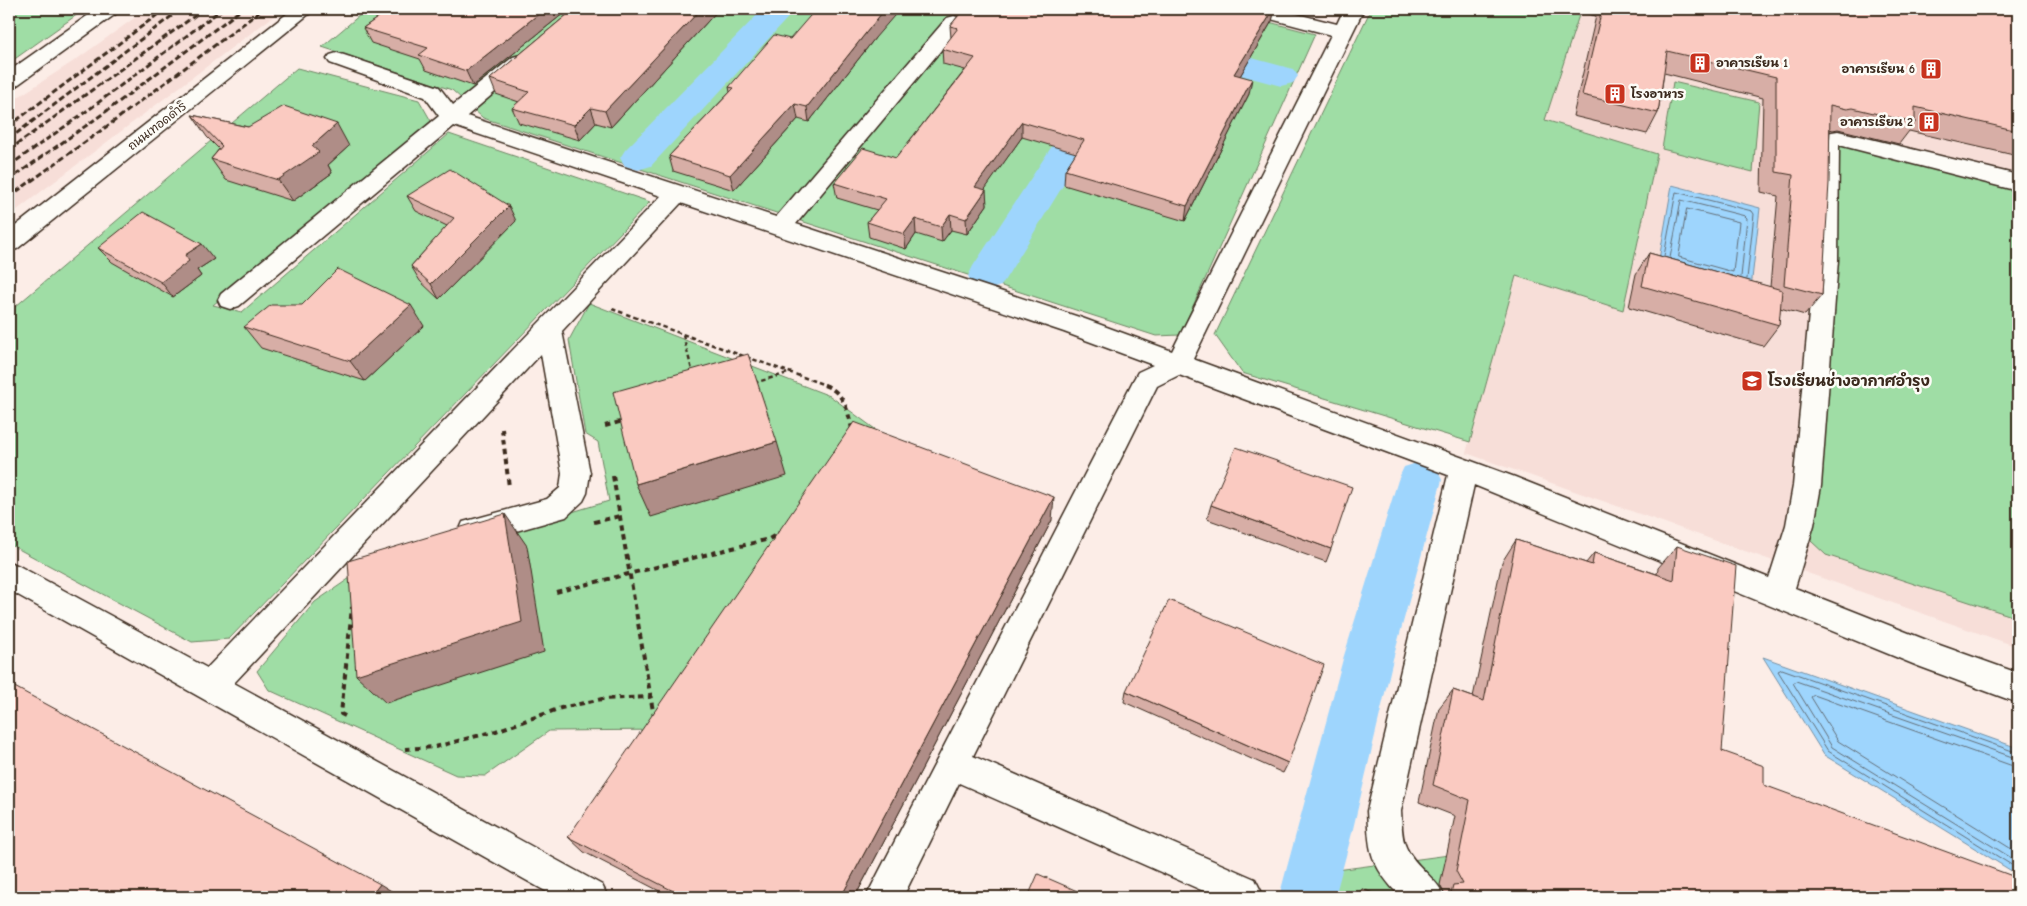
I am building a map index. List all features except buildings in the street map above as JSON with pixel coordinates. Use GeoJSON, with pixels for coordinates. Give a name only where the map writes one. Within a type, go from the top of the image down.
{"type":"FeatureCollection","features":[{"type":"Feature","properties":{"kind":"street"},"geometry":{"type":"LineString","coordinates":[[9,81],[110,9]]}},
{"type":"Feature","properties":{"kind":"street","name":"ถนนเทอดดำริ"},"geometry":{"type":"LineString","coordinates":[[9,243],[304,9]]}},
{"type":"Feature","properties":{"kind":"street"},"geometry":{"type":"LineString","coordinates":[[884,897],[1147,379],[1178,364],[1349,20],[1255,9]]}},
{"type":"Feature","properties":{"kind":"street"},"geometry":{"type":"LineString","coordinates":[[780,228],[954,22]]}},
{"type":"Feature","properties":{"kind":"street"},"geometry":{"type":"LineString","coordinates":[[230,300],[533,51]]}},
{"type":"Feature","properties":{"kind":"street"},"geometry":{"type":"LineString","coordinates":[[337,59],[432,92],[452,118],[1073,326],[1178,364],[1528,494],[1929,656],[2018,688]]}},
{"type":"Feature","properties":{"kind":"street"},"geometry":{"type":"LineString","coordinates":[[1778,595],[1800,525],[1807,486],[1826,260],[1828,139],[1846,140],[2018,183]]}},
{"type":"Feature","properties":{"kind":"street"},"geometry":{"type":"LineString","coordinates":[[210,687],[678,193]]}},
{"type":"Feature","properties":{"kind":"street"},"geometry":{"type":"LineString","coordinates":[[448,538],[556,509],[573,494],[576,473],[549,329]]}},
{"type":"Feature","properties":{"kind":"street"},"geometry":{"type":"LineString","coordinates":[[1427,897],[1405,877],[1388,851],[1384,811],[1463,470]]}},
{"type":"Feature","properties":{"kind":"street"},"geometry":{"type":"LineString","coordinates":[[317,573],[364,561]]}},
{"type":"Feature","properties":{"kind":"street"},"geometry":{"type":"LineString","coordinates":[[9,575],[590,897]]}},
{"type":"Feature","properties":{"kind":"street"},"geometry":{"type":"LineString","coordinates":[[952,762],[1243,891]]}},
{"type":"Feature","properties":{"kind":"path"},"geometry":{"type":"LineString","coordinates":[[605,270],[613,293],[604,306],[832,388],[846,404],[853,430]]}},
{"type":"Feature","properties":{"kind":"path"},"geometry":{"type":"LineString","coordinates":[[682,334],[694,380]]}},
{"type":"Feature","properties":{"kind":"path"},"geometry":{"type":"LineString","coordinates":[[753,383],[789,373]]}},
{"type":"Feature","properties":{"kind":"path"},"geometry":{"type":"LineString","coordinates":[[497,384],[513,520]]}},
{"type":"Feature","properties":{"kind":"path"},"geometry":{"type":"LineString","coordinates":[[603,419],[607,435]]}},
{"type":"Feature","properties":{"kind":"path"},"geometry":{"type":"LineString","coordinates":[[605,426],[624,420]]}},
{"type":"Feature","properties":{"kind":"path"},"geometry":{"type":"LineString","coordinates":[[613,471],[655,724]]}},
{"type":"Feature","properties":{"kind":"path"},"geometry":{"type":"LineString","coordinates":[[591,523],[620,516]]}},
{"type":"Feature","properties":{"kind":"path"},"geometry":{"type":"LineString","coordinates":[[556,592],[769,539],[782,530]]}},
{"type":"Feature","properties":{"kind":"path"},"geometry":{"type":"LineString","coordinates":[[350,718],[341,714],[353,597]]}},
{"type":"Feature","properties":{"kind":"path"},"geometry":{"type":"LineString","coordinates":[[399,745],[407,750],[435,748],[496,731],[561,708],[602,699],[651,697]]}},
{"type":"Feature","properties":{"kind":"shaded area"},"geometry":{"type":"Polygon","coordinates":[[[147,9],[283,9],[9,216],[9,103],[77,59],[147,9]]]}},
{"type":"Feature","properties":{"kind":"shaded area","name":"โรงเรียนช่างอากาศอำรุง"},"geometry":{"type":"Polygon","coordinates":[[[1581,9],[1742,9],[2018,73],[2018,647],[1466,453],[1516,276],[1623,310],[1657,155],[1545,120],[1581,9]]]}},
{"type":"Feature","properties":{"kind":"green space"},"geometry":{"type":"Polygon","coordinates":[[[9,9],[85,9],[9,63],[9,9]]]}},
{"type":"Feature","properties":{"kind":"green space"},"geometry":{"type":"Polygon","coordinates":[[[367,9],[1219,9],[1315,34],[1180,335],[1156,336],[483,118],[452,90],[322,47],[367,9]]]}},
{"type":"Feature","properties":{"kind":"green space"},"geometry":{"type":"Polygon","coordinates":[[[1371,9],[1581,9],[1545,120],[1657,154],[1623,310],[1516,276],[1470,442],[1242,373],[1215,335],[1371,9]]]}},
{"type":"Feature","properties":{"kind":"green space"},"geometry":{"type":"Polygon","coordinates":[[[297,68],[419,100],[431,121],[213,305],[242,312],[449,134],[650,202],[229,639],[192,642],[9,544],[9,312],[297,68]]]}},
{"type":"Feature","properties":{"kind":"green space"},"geometry":{"type":"Polygon","coordinates":[[[1673,82],[1759,102],[1753,172],[1662,149],[1673,82]]]}},
{"type":"Feature","properties":{"kind":"green space"},"geometry":{"type":"Polygon","coordinates":[[[1836,144],[2018,190],[2018,618],[1826,555],[1811,541],[1836,144]]]}},
{"type":"Feature","properties":{"kind":"green space"},"geometry":{"type":"Polygon","coordinates":[[[589,303],[830,396],[875,429],[666,730],[549,731],[485,776],[456,775],[269,690],[257,671],[315,602],[350,578],[609,501],[598,442],[585,434],[569,340],[589,303]]]}},
{"type":"Feature","properties":{"kind":"green space"},"geometry":{"type":"Polygon","coordinates":[[[1486,850],[1587,897],[1330,897],[1337,870],[1486,850]]]}},
{"type":"Feature","properties":{"kind":"water"},"geometry":{"type":"Polygon","coordinates":[[[1672,185],[1760,208],[1750,297],[1657,271],[1672,185]]]}},
{"type":"Feature","properties":{"kind":"water"},"geometry":{"type":"Polygon","coordinates":[[[1763,657],[2018,748],[2018,875],[1824,755],[1763,657]]]}},
{"type":"Feature","properties":{"kind":"waterway"},"geometry":{"type":"LineString","coordinates":[[638,158],[780,9]]}},
{"type":"Feature","properties":{"kind":"waterway"},"geometry":{"type":"LineString","coordinates":[[1188,51],[1281,76]]}},
{"type":"Feature","properties":{"kind":"waterway"},"geometry":{"type":"LineString","coordinates":[[987,276],[1099,100]]}},
{"type":"Feature","properties":{"kind":"waterway"},"geometry":{"type":"LineString","coordinates":[[1307,897],[1325,833],[1368,659],[1420,480]]}},
{"type":"Feature","properties":{"kind":"railway"},"geometry":{"type":"LineString","coordinates":[[9,126],[165,9]]}},
{"type":"Feature","properties":{"kind":"railway"},"geometry":{"type":"LineString","coordinates":[[9,139],[181,9]]}},
{"type":"Feature","properties":{"kind":"railway"},"geometry":{"type":"LineString","coordinates":[[9,150],[204,9]]}},
{"type":"Feature","properties":{"kind":"railway"},"geometry":{"type":"LineString","coordinates":[[9,166],[91,108],[222,9]]}},
{"type":"Feature","properties":{"kind":"railway"},"geometry":{"type":"LineString","coordinates":[[9,180],[104,113],[242,9]]}},
{"type":"Feature","properties":{"kind":"railway"},"geometry":{"type":"LineString","coordinates":[[9,197],[117,119],[263,9]]}},
{"type":"Feature","properties":{"kind":"place","name":"อาคารเรียน 1"},"geometry":{"type":"Point","coordinates":[1700,63]}},
{"type":"Feature","properties":{"kind":"place","name":"อาคารเรียน 6"},"geometry":{"type":"Point","coordinates":[1931,69]}},
{"type":"Feature","properties":{"kind":"place","name":"โรงอาหาร"},"geometry":{"type":"Point","coordinates":[1615,94]}},
{"type":"Feature","properties":{"kind":"place","name":"อาคารเรียน 2"},"geometry":{"type":"Point","coordinates":[1929,122]}},
{"type":"Feature","properties":{"kind":"place","name":"โรงเรียนช่างอากาศอำรุง"},"geometry":{"type":"Point","coordinates":[1752,381]}}]}
